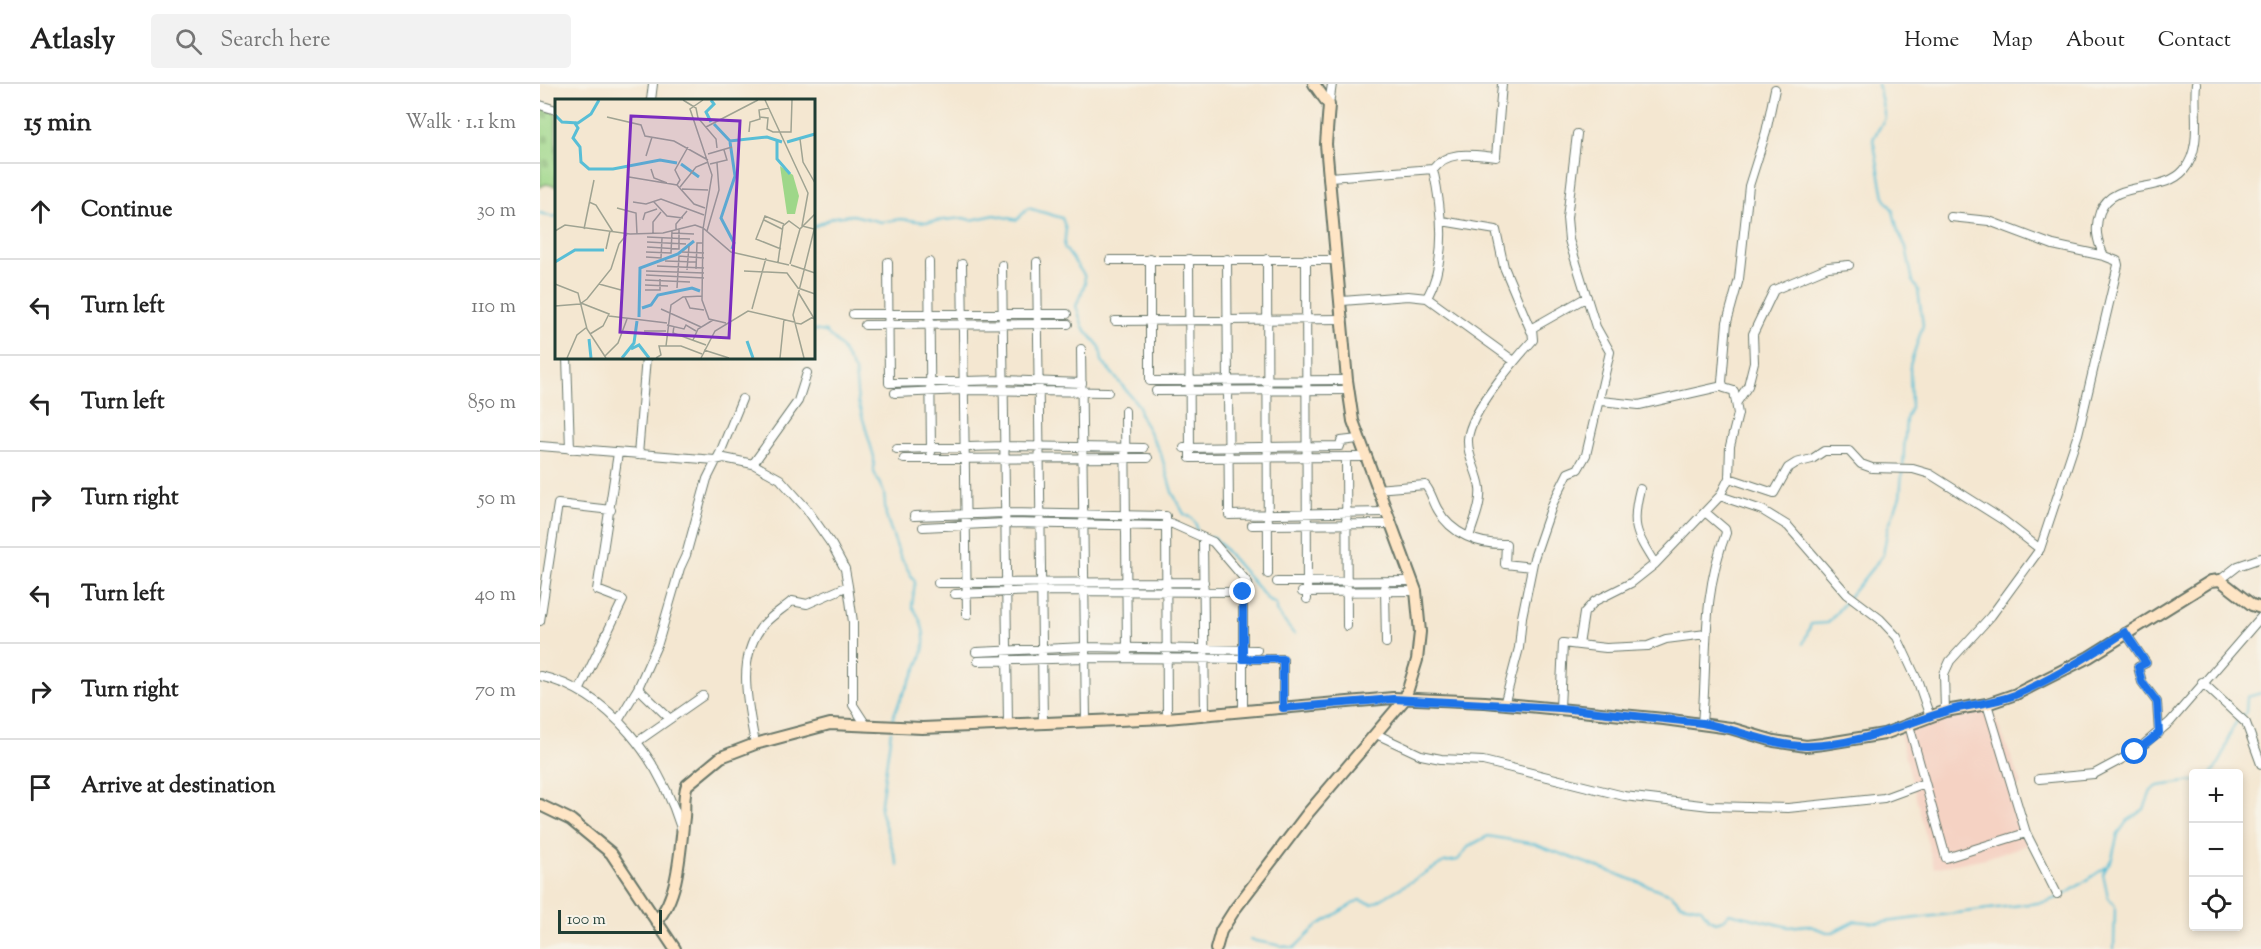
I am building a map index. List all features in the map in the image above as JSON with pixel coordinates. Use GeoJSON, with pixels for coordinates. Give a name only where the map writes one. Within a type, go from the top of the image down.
{"type":"FeatureCollection","features":[{"type":"Feature","properties":{"kind":"street"},"geometry":{"type":"LineString","coordinates":[[651,99],[653,84]]}},
{"type":"Feature","properties":{"kind":"street"},"geometry":{"type":"LineString","coordinates":[[1314,84],[1329,105]]}},
{"type":"Feature","properties":{"kind":"street"},"geometry":{"type":"LineString","coordinates":[[1216,949],[1221,931],[1235,909],[1308,813],[1405,699],[1417,660],[1420,632],[1414,586],[1358,439],[1347,385],[1342,301],[1326,144],[1332,84]]}},
{"type":"Feature","properties":{"kind":"street"},"geometry":{"type":"LineString","coordinates":[[1427,298],[1439,254],[1442,221],[1433,169],[1438,162],[1451,156],[1467,154],[1496,157],[1502,84]]}},
{"type":"Feature","properties":{"kind":"street"},"geometry":{"type":"LineString","coordinates":[[2104,256],[2096,239],[2098,219],[2103,204],[2109,197],[2168,181],[2183,172],[2190,161],[2196,140],[2194,105],[2196,84]]}},
{"type":"Feature","properties":{"kind":"street"},"geometry":{"type":"LineString","coordinates":[[1723,386],[1727,322],[1739,279],[1749,186],[1766,132],[1775,88]]}},
{"type":"Feature","properties":{"kind":"street"},"geometry":{"type":"LineString","coordinates":[[540,105],[555,110]]}},
{"type":"Feature","properties":{"kind":"street"},"geometry":{"type":"LineString","coordinates":[[1504,705],[1519,648],[1522,616],[1532,567],[1553,503],[1568,473],[1578,469],[1586,455],[1601,401],[1610,352],[1596,327],[1569,240],[1567,218],[1577,134]]}},
{"type":"Feature","properties":{"kind":"street"},"geometry":{"type":"LineString","coordinates":[[1330,177],[1433,169]]}},
{"type":"Feature","properties":{"kind":"street"},"geometry":{"type":"LineString","coordinates":[[1945,711],[1944,674],[1950,661],[1991,616],[2040,549],[2078,434],[2116,276],[2117,261],[2054,245],[1989,221],[1951,217]]}},
{"type":"Feature","properties":{"kind":"street"},"geometry":{"type":"LineString","coordinates":[[1442,221],[1496,230],[1504,267],[1533,340],[1506,368],[1480,410],[1468,438],[1471,463],[1480,486],[1480,496],[1469,537]]}},
{"type":"Feature","properties":{"kind":"street"},"geometry":{"type":"LineString","coordinates":[[1150,259],[1150,381],[1306,380],[1347,385]]}},
{"type":"Feature","properties":{"kind":"street"},"geometry":{"type":"LineString","coordinates":[[1189,259],[1190,391],[1187,448],[1190,458],[1364,457]]}},
{"type":"Feature","properties":{"kind":"street"},"geometry":{"type":"LineString","coordinates":[[1227,259],[1229,515],[1385,512]]}},
{"type":"Feature","properties":{"kind":"street"},"geometry":{"type":"LineString","coordinates":[[1267,259],[1268,574]]}},
{"type":"Feature","properties":{"kind":"street"},"geometry":{"type":"LineString","coordinates":[[1305,259],[1306,594],[1385,591],[1414,586]]}},
{"type":"Feature","properties":{"kind":"street"},"geometry":{"type":"LineString","coordinates":[[1110,260],[1337,260]]}},
{"type":"Feature","properties":{"kind":"street"},"geometry":{"type":"LineString","coordinates":[[888,262],[889,383],[1039,381],[1108,392]]}},
{"type":"Feature","properties":{"kind":"street"},"geometry":{"type":"LineString","coordinates":[[929,262],[931,459]]}},
{"type":"Feature","properties":{"kind":"street"},"geometry":{"type":"LineString","coordinates":[[1037,262],[1043,722]]}},
{"type":"Feature","properties":{"kind":"street"},"geometry":{"type":"LineString","coordinates":[[962,264],[967,615]]}},
{"type":"Feature","properties":{"kind":"street"},"geometry":{"type":"LineString","coordinates":[[1002,265],[1008,724]]}},
{"type":"Feature","properties":{"kind":"street"},"geometry":{"type":"LineString","coordinates":[[1737,402],[1748,386],[1754,362],[1753,334],[1774,290],[1828,267],[1849,265]]}},
{"type":"Feature","properties":{"kind":"street"},"geometry":{"type":"LineString","coordinates":[[1342,301],[1408,296],[1427,298],[1514,360]]}},
{"type":"Feature","properties":{"kind":"street"},"geometry":{"type":"LineString","coordinates":[[1531,332],[1532,328],[1587,297]]}},
{"type":"Feature","properties":{"kind":"street"},"geometry":{"type":"LineString","coordinates":[[853,314],[1067,314]]}},
{"type":"Feature","properties":{"kind":"street"},"geometry":{"type":"LineString","coordinates":[[1115,321],[1343,319]]}},
{"type":"Feature","properties":{"kind":"street"},"geometry":{"type":"LineString","coordinates":[[865,325],[1068,324]]}},
{"type":"Feature","properties":{"kind":"street"},"geometry":{"type":"LineString","coordinates":[[1081,349],[1086,721]]}},
{"type":"Feature","properties":{"kind":"street"},"geometry":{"type":"LineString","coordinates":[[567,358],[570,449]]}},
{"type":"Feature","properties":{"kind":"street"},"geometry":{"type":"LineString","coordinates":[[638,455],[646,358]]}},
{"type":"Feature","properties":{"kind":"street"},"geometry":{"type":"LineString","coordinates":[[753,464],[798,401],[807,373]]}},
{"type":"Feature","properties":{"kind":"street"},"geometry":{"type":"LineString","coordinates":[[1156,391],[1306,391],[1347,385]]}},
{"type":"Feature","properties":{"kind":"street"},"geometry":{"type":"LineString","coordinates":[[1579,645],[1584,614],[1595,601],[1631,583],[1655,564],[1720,496],[1729,478],[1737,402],[1734,392],[1723,386],[1640,405],[1601,401]]}},
{"type":"Feature","properties":{"kind":"street"},"geometry":{"type":"LineString","coordinates":[[895,393],[964,390],[1039,391],[1082,387]]}},
{"type":"Feature","properties":{"kind":"street"},"geometry":{"type":"LineString","coordinates":[[618,721],[638,688],[658,643],[707,478],[742,399]]}},
{"type":"Feature","properties":{"kind":"street"},"geometry":{"type":"LineString","coordinates":[[1125,411],[1127,658]]}},
{"type":"Feature","properties":{"kind":"street"},"geometry":{"type":"LineString","coordinates":[[1187,448],[1340,446],[1341,441],[1358,439]]}},
{"type":"Feature","properties":{"kind":"street"},"geometry":{"type":"LineString","coordinates":[[540,446],[638,455],[715,460],[724,458],[753,464],[780,479],[806,508],[832,545],[845,569],[853,622],[853,705],[866,725]]}},
{"type":"Feature","properties":{"kind":"street"},"geometry":{"type":"LineString","coordinates":[[897,449],[1004,446],[1143,448]]}},
{"type":"Feature","properties":{"kind":"street"},"geometry":{"type":"LineString","coordinates":[[1729,478],[1774,493],[1788,468],[1812,459],[1824,451],[1849,451],[1861,464],[1872,468],[1930,474],[2003,519],[2040,549]]}},
{"type":"Feature","properties":{"kind":"street"},"geometry":{"type":"LineString","coordinates":[[580,689],[622,600],[597,590],[618,453]]}},
{"type":"Feature","properties":{"kind":"street"},"geometry":{"type":"LineString","coordinates":[[1346,457],[1347,626]]}},
{"type":"Feature","properties":{"kind":"street"},"geometry":{"type":"LineString","coordinates":[[904,459],[1148,458]]}},
{"type":"Feature","properties":{"kind":"street"},"geometry":{"type":"LineString","coordinates":[[1376,489],[1425,485],[1443,519],[1454,530],[1469,537],[1496,544],[1506,544],[1505,564],[1532,567]]}},
{"type":"Feature","properties":{"kind":"street"},"geometry":{"type":"LineString","coordinates":[[1640,489],[1634,523],[1644,547],[1655,564]]}},
{"type":"Feature","properties":{"kind":"street"},"geometry":{"type":"LineString","coordinates":[[1720,496],[1762,510],[1788,526],[1850,596],[1880,619],[1897,638],[1918,682],[1930,717]]}},
{"type":"Feature","properties":{"kind":"street"},"geometry":{"type":"LineString","coordinates":[[540,621],[558,504],[611,510]]}},
{"type":"Feature","properties":{"kind":"street"},"geometry":{"type":"LineString","coordinates":[[1702,723],[1709,587],[1714,562],[1726,533],[1725,529],[1705,512]]}},
{"type":"Feature","properties":{"kind":"street"},"geometry":{"type":"LineString","coordinates":[[914,516],[1005,513],[1166,516],[1167,718]]}},
{"type":"Feature","properties":{"kind":"street"},"geometry":{"type":"LineString","coordinates":[[923,527],[1005,523],[1126,525],[1165,523],[1214,542],[1248,583],[1249,592],[1041,591],[955,594]]}},
{"type":"Feature","properties":{"kind":"street"},"geometry":{"type":"LineString","coordinates":[[1252,525],[1390,524]]}},
{"type":"Feature","properties":{"kind":"street"},"geometry":{"type":"LineString","coordinates":[[1203,539],[1205,716]]}},
{"type":"Feature","properties":{"kind":"street"},"geometry":{"type":"LineString","coordinates":[[657,920],[666,910],[671,893],[687,785],[721,757],[755,744],[831,724],[922,728],[1167,718],[1205,716],[1244,710],[1405,699],[1560,708],[1702,723],[1730,728],[1774,741],[1806,746],[1884,734],[1945,711],[1987,704],[2016,694],[2089,657],[2125,632],[2201,586],[2220,580],[2238,567],[2261,558]]}},
{"type":"Feature","properties":{"kind":"street"},"geometry":{"type":"LineString","coordinates":[[2220,580],[2261,608]]}},
{"type":"Feature","properties":{"kind":"street"},"geometry":{"type":"LineString","coordinates":[[1277,582],[1385,581],[1414,586]]}},
{"type":"Feature","properties":{"kind":"street"},"geometry":{"type":"LineString","coordinates":[[1385,581],[1386,643]]}},
{"type":"Feature","properties":{"kind":"street"},"geometry":{"type":"LineString","coordinates":[[938,584],[1204,582]]}},
{"type":"Feature","properties":{"kind":"street"},"geometry":{"type":"LineString","coordinates":[[755,744],[746,690],[746,667],[751,644],[761,627],[792,601],[807,604],[848,586]]}},
{"type":"Feature","properties":{"kind":"street"},"geometry":{"type":"LineString","coordinates":[[1243,592],[1244,710]]}},
{"type":"Feature","properties":{"kind":"street"},"geometry":{"type":"LineString","coordinates":[[2039,779],[2094,774],[2112,767],[2159,733],[2261,617]]}},
{"type":"Feature","properties":{"kind":"street"},"geometry":{"type":"LineString","coordinates":[[2125,632],[2146,663],[2138,667],[2142,682],[2157,702],[2159,733]]}},
{"type":"Feature","properties":{"kind":"street"},"geometry":{"type":"LineString","coordinates":[[1560,708],[1563,643],[1606,648],[1648,646],[1666,639],[1706,634]]}},
{"type":"Feature","properties":{"kind":"street"},"geometry":{"type":"LineString","coordinates":[[976,652],[1085,647],[1257,650]]}},
{"type":"Feature","properties":{"kind":"street"},"geometry":{"type":"LineString","coordinates":[[978,661],[1085,658],[1283,659],[1283,708]]}},
{"type":"Feature","properties":{"kind":"street"},"geometry":{"type":"LineString","coordinates":[[540,675],[580,689],[618,721],[637,742],[667,791],[682,831]]}},
{"type":"Feature","properties":{"kind":"street"},"geometry":{"type":"LineString","coordinates":[[2202,682],[2246,723],[2261,764]]}},
{"type":"Feature","properties":{"kind":"street"},"geometry":{"type":"LineString","coordinates":[[638,688],[670,719]]}},
{"type":"Feature","properties":{"kind":"street"},"geometry":{"type":"LineString","coordinates":[[637,742],[702,696]]}},
{"type":"Feature","properties":{"kind":"street"},"geometry":{"type":"LineString","coordinates":[[1987,704],[2026,833],[2057,894]]}},
{"type":"Feature","properties":{"kind":"street"},"geometry":{"type":"LineString","coordinates":[[1908,725],[1946,858],[2026,833]]}},
{"type":"Feature","properties":{"kind":"street"},"geometry":{"type":"LineString","coordinates":[[1376,734],[1421,755],[1441,759],[1483,761],[1624,796],[1710,806],[1788,808],[1884,798],[1925,783]]}},
{"type":"Feature","properties":{"kind":"street"},"geometry":{"type":"LineString","coordinates":[[540,805],[571,820],[611,853],[675,949]]}},
{"type":"Feature","properties":{"kind":"shaded area"},"geometry":{"type":"Polygon","coordinates":[[[1989,703],[2022,784],[2016,788],[2027,845],[1986,858],[1934,868],[1900,734],[1951,711],[1989,703]]]}},
{"type":"Feature","properties":{"kind":"green space"},"geometry":{"type":"Polygon","coordinates":[[[540,107],[555,113],[555,186],[546,184],[540,187],[540,107]]]}},
{"type":"Feature","properties":{"kind":"waterway"},"geometry":{"type":"LineString","coordinates":[[1878,84],[1885,118],[1873,139],[1884,197],[1893,211],[1898,231],[1906,247],[1913,282],[1918,290],[1923,325],[1910,365],[1911,407],[1906,419],[1903,466]]}},
{"type":"Feature","properties":{"kind":"waterway"},"geometry":{"type":"LineString","coordinates":[[814,227],[834,217],[853,215],[881,222],[901,219],[926,222],[963,218],[971,220],[995,215],[1017,220],[1028,208],[1062,218],[1066,229],[1064,247],[1084,275],[1085,284],[1076,306],[1083,327],[1100,347],[1102,361],[1139,406],[1140,415],[1161,454],[1172,492],[1184,514],[1192,518],[1196,524],[1197,532]]}},
{"type":"Feature","properties":{"kind":"waterway"},"geometry":{"type":"LineString","coordinates":[[540,213],[555,216]]}},
{"type":"Feature","properties":{"kind":"waterway"},"geometry":{"type":"LineString","coordinates":[[814,330],[826,332],[840,346],[855,372],[858,402],[874,457],[874,472],[884,493],[886,516],[900,556],[915,582],[912,606],[921,622],[924,637],[923,651],[897,706],[892,722]]}},
{"type":"Feature","properties":{"kind":"waterway"},"geometry":{"type":"LineString","coordinates":[[1803,644],[1811,624],[1828,623],[1883,555],[1888,527],[1900,497],[1902,472]]}},
{"type":"Feature","properties":{"kind":"waterway"},"geometry":{"type":"LineString","coordinates":[[1210,537],[1214,537],[1269,601],[1276,604],[1276,611],[1294,634]]}},
{"type":"Feature","properties":{"kind":"waterway"},"geometry":{"type":"LineString","coordinates":[[2215,769],[2234,726],[2246,713],[2247,697],[2261,693]]}},
{"type":"Feature","properties":{"kind":"waterway"},"geometry":{"type":"LineString","coordinates":[[891,731],[880,810],[898,866]]}},
{"type":"Feature","properties":{"kind":"waterway"},"geometry":{"type":"LineString","coordinates":[[2114,949],[2115,906],[2108,897],[2103,874],[2112,858],[2118,834],[2128,820],[2144,809],[2151,791],[2158,786],[2189,782]]}},
{"type":"Feature","properties":{"kind":"waterway"},"geometry":{"type":"LineString","coordinates":[[1250,940],[1294,948],[1317,926],[1359,900],[1373,904],[1444,862],[1458,860],[1469,846],[1488,836],[1534,844],[1671,894],[1681,904],[1701,908],[1709,919],[1716,922],[1725,919],[1729,913],[1789,927],[1807,925],[1827,932],[1833,932],[1855,921],[1877,923],[2045,902],[2063,896],[2106,867]]}},
{"type":"Feature","properties":{"kind":"route"},"geometry":{"type":"LineString","coordinates":[[1243,592],[1243,659],[1283,659],[1283,708],[1393,699],[1485,702],[1702,723],[1730,728],[1774,741],[1806,746],[1884,734],[1945,711],[1987,704],[2016,694],[2089,657],[2125,632],[2146,663],[2138,667],[2142,682],[2157,702],[2159,733],[2135,752]]}}]}
